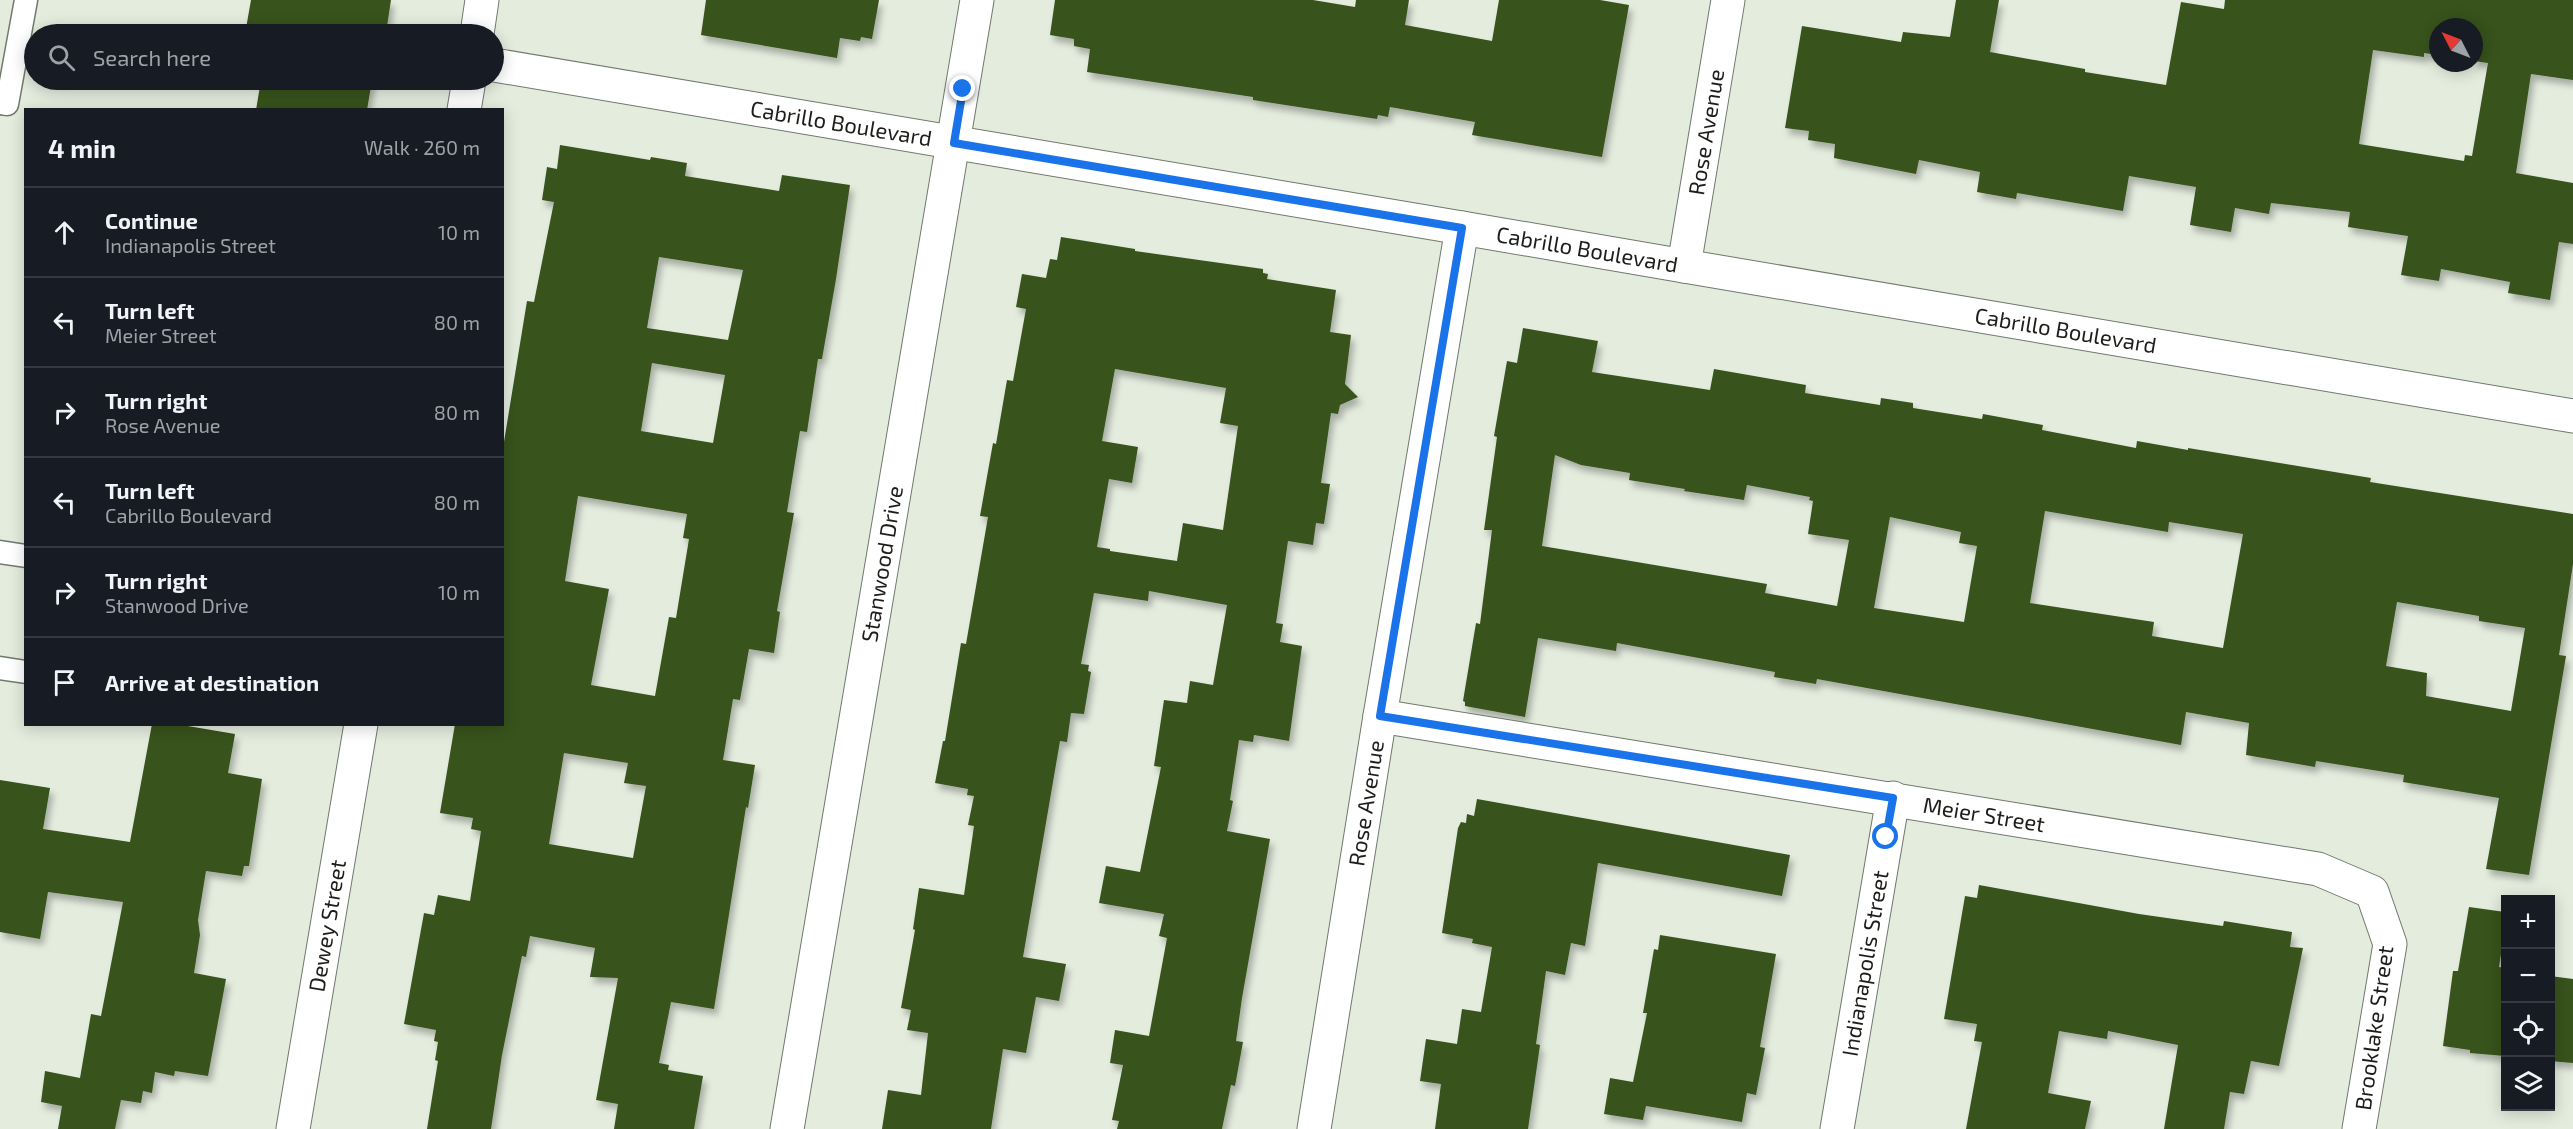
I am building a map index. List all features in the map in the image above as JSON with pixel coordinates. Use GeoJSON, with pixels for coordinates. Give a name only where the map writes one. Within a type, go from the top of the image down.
{"type":"FeatureCollection","features":[{"type":"Feature","properties":{"kind":"street"},"geometry":{"type":"LineString","coordinates":[[478,24],[482,0]]}},
{"type":"Feature","properties":{"kind":"street","name":"Stanwood Drive"},"geometry":{"type":"LineString","coordinates":[[788,1129],[977,0]]}},
{"type":"Feature","properties":{"kind":"street","name":"Rose Avenue"},"geometry":{"type":"LineString","coordinates":[[1684,266],[1728,0]]}},
{"type":"Feature","properties":{"kind":"street","name":"Cabrillo Boulevard"},"geometry":{"type":"LineString","coordinates":[[504,67],[2573,416]]}},
{"type":"Feature","properties":{"kind":"street"},"geometry":{"type":"LineString","coordinates":[[464,108],[467,90]]}},
{"type":"Feature","properties":{"kind":"street","name":"Rose Avenue"},"geometry":{"type":"LineString","coordinates":[[1314,1129],[1380,716],[1462,228]]}},
{"type":"Feature","properties":{"kind":"street","name":"Meier Street"},"geometry":{"type":"LineString","coordinates":[[1380,716],[2318,869],[2372,892]]}},
{"type":"Feature","properties":{"kind":"street","name":"Dewey Street"},"geometry":{"type":"LineString","coordinates":[[293,1129],[361,726]]}},
{"type":"Feature","properties":{"kind":"street","name":"Indianapolis Street"},"geometry":{"type":"LineString","coordinates":[[1837,1129],[1893,798]]}},
{"type":"Feature","properties":{"kind":"street","name":"Brooklake Street"},"geometry":{"type":"LineString","coordinates":[[2359,1129],[2390,944],[2372,892]]}},
{"type":"Feature","properties":{"kind":"lane"},"geometry":{"type":"LineString","coordinates":[[0,103],[7,104],[26,0]]}},
{"type":"Feature","properties":{"kind":"lane"},"geometry":{"type":"LineString","coordinates":[[0,552],[24,556]]}},
{"type":"Feature","properties":{"kind":"lane"},"geometry":{"type":"LineString","coordinates":[[0,668],[24,672]]}},
{"type":"Feature","properties":{"kind":"building"},"geometry":{"type":"Polygon","coordinates":[[[251,0],[391,0],[387,24],[247,24],[251,0]]]}},
{"type":"Feature","properties":{"kind":"building"},"geometry":{"type":"Polygon","coordinates":[[[706,0],[879,0],[872,39],[861,37],[860,41],[840,38],[837,58],[701,35],[706,0]]]}},
{"type":"Feature","properties":{"kind":"building"},"geometry":{"type":"Polygon","coordinates":[[[1055,0],[1313,0],[1355,7],[1356,0],[1409,0],[1405,25],[1492,41],[1499,0],[1600,0],[1629,5],[1602,157],[1472,135],[1475,122],[1390,107],[1388,117],[1378,115],[1377,119],[1253,100],[1253,97],[1087,72],[1090,49],[1074,46],[1074,39],[1050,35],[1055,0]]]}},
{"type":"Feature","properties":{"kind":"building"},"geometry":{"type":"Polygon","coordinates":[[[1956,0],[1999,0],[1990,52],[2085,69],[2085,72],[2166,85],[2181,2],[2224,9],[2225,0],[2573,0],[2573,80],[2531,74],[2516,173],[2573,183],[2573,244],[2559,242],[2550,300],[2508,293],[2510,282],[2441,269],[2439,281],[2401,275],[2408,236],[2348,227],[2350,212],[2271,203],[2269,214],[2235,208],[2231,232],[2190,225],[2196,187],[2129,176],[2123,211],[2017,193],[2016,199],[1977,192],[1980,172],[1919,160],[1916,174],[1834,158],[1835,144],[1808,140],[1809,131],[1785,128],[1802,26],[1901,42],[1903,32],[1950,37],[1956,0]],[[2429,18],[2429,54],[2424,53],[2424,57],[2373,50],[2359,144],[2464,161],[2465,155],[2472,156],[2488,63],[2483,62],[2483,18],[2429,18]]]}},
{"type":"Feature","properties":{"kind":"building"},"geometry":{"type":"Polygon","coordinates":[[[259,90],[370,90],[367,108],[256,108],[259,90]]]}},
{"type":"Feature","properties":{"kind":"building"},"geometry":{"type":"Polygon","coordinates":[[[560,145],[650,160],[651,157],[687,163],[685,176],[779,191],[782,175],[850,185],[822,359],[818,359],[807,432],[800,431],[787,512],[794,513],[777,611],[780,612],[774,653],[749,649],[740,700],[733,699],[723,760],[755,765],[748,808],[746,807],[714,1009],[671,1002],[659,1063],[669,1065],[668,1070],[703,1076],[694,1129],[614,1129],[618,1104],[596,1100],[618,978],[590,977],[595,948],[530,936],[526,957],[522,956],[502,1055],[491,1129],[427,1129],[438,1061],[435,1060],[438,1042],[434,1041],[436,1030],[404,1024],[424,913],[434,915],[438,895],[470,901],[481,831],[471,829],[473,818],[440,813],[455,726],[504,726],[504,442],[527,301],[534,302],[554,202],[542,200],[547,167],[557,169],[560,145]],[[659,257],[647,328],[728,340],[743,270],[659,257]],[[652,363],[641,431],[713,443],[725,375],[652,363]],[[578,496],[565,581],[609,589],[591,685],[655,696],[669,617],[676,618],[689,539],[683,538],[687,514],[578,496]],[[564,753],[549,844],[633,858],[646,786],[624,783],[628,763],[564,753]]]}},
{"type":"Feature","properties":{"kind":"building"},"geometry":{"type":"Polygon","coordinates":[[[1061,237],[1135,249],[1135,251],[1263,269],[1263,273],[1268,274],[1267,279],[1336,290],[1330,332],[1351,335],[1345,384],[1358,397],[1340,405],[1338,414],[1331,413],[1321,483],[1330,484],[1324,524],[1316,523],[1313,545],[1288,541],[1276,623],[1283,624],[1280,642],[1302,646],[1289,741],[1254,735],[1253,742],[1239,740],[1230,800],[1233,801],[1227,831],[1270,839],[1242,998],[1236,1041],[1243,1042],[1235,1086],[1231,1085],[1222,1129],[1117,1129],[1119,1121],[1112,1120],[1123,1065],[1110,1063],[1115,1030],[1149,1036],[1167,938],[1159,936],[1164,914],[1099,903],[1106,866],[1140,872],[1161,767],[1154,766],[1164,700],[1187,703],[1190,681],[1213,685],[1227,605],[1149,591],[1148,601],[1094,593],[1081,664],[1089,665],[1088,671],[1091,672],[1084,714],[1071,713],[1067,742],[1060,741],[1023,957],[1066,964],[1059,1001],[1036,997],[1026,1053],[1003,1049],[991,1129],[882,1129],[888,1090],[921,1095],[928,1033],[907,1030],[911,1010],[901,1008],[915,930],[913,929],[919,888],[964,895],[974,826],[968,825],[974,796],[967,795],[968,789],[935,783],[943,741],[945,741],[961,643],[966,644],[988,517],[980,516],[993,443],[996,444],[1007,380],[1013,381],[1026,309],[1016,307],[1022,274],[1046,278],[1050,259],[1057,260],[1061,237]],[[1115,369],[1102,441],[1138,447],[1132,483],[1109,479],[1097,547],[1177,561],[1183,523],[1223,530],[1238,426],[1220,423],[1226,388],[1115,369]]]}},
{"type":"Feature","properties":{"kind":"building"},"geometry":{"type":"Polygon","coordinates":[[[1523,328],[1598,341],[1592,372],[1710,390],[1714,369],[1806,385],[1805,393],[1880,405],[1881,398],[1913,403],[1913,408],[1982,419],[1983,414],[2043,425],[2042,430],[2136,448],[2137,441],[2188,450],[2188,448],[2371,478],[2370,482],[2573,514],[2573,564],[2559,655],[2566,656],[2529,875],[2486,869],[2499,798],[2403,782],[2404,775],[2316,761],[2315,767],[2246,755],[2249,723],[2186,712],[2181,745],[1817,679],[1816,684],[1774,677],[1775,672],[1617,643],[1616,651],[1538,638],[1525,717],[1465,706],[1463,701],[1476,623],[1480,624],[1492,530],[1484,530],[1497,437],[1494,436],[1507,361],[1517,363],[1523,328]],[[1555,455],[1542,546],[1767,584],[1765,593],[1837,606],[1849,540],[1808,534],[1813,501],[1809,500],[1810,497],[1747,485],[1744,500],[1684,491],[1685,489],[1629,480],[1630,473],[1581,465],[1555,455]],[[2045,511],[2030,603],[2154,622],[2152,636],[2223,648],[2243,534],[2169,522],[2168,532],[2045,511]],[[1890,517],[1874,608],[1964,622],[1977,546],[1959,543],[1961,532],[1890,517]],[[2397,602],[2386,666],[2427,673],[2426,696],[2511,711],[2525,628],[2479,621],[2479,616],[2397,602]]]}},
{"type":"Feature","properties":{"kind":"building"},"geometry":{"type":"Polygon","coordinates":[[[152,726],[188,726],[235,734],[228,773],[262,779],[249,866],[244,866],[242,876],[206,871],[198,920],[200,935],[194,973],[226,979],[208,1076],[175,1071],[174,1076],[155,1072],[152,1093],[143,1091],[141,1103],[121,1100],[115,1129],[58,1129],[62,1106],[41,1102],[45,1071],[80,1078],[91,1014],[101,1016],[123,902],[48,892],[40,939],[0,932],[0,780],[50,788],[43,829],[130,842],[152,726]]]}},
{"type":"Feature","properties":{"kind":"building"},"geometry":{"type":"Polygon","coordinates":[[[1477,799],[1790,855],[1782,896],[1598,863],[1585,946],[1571,943],[1565,975],[1546,971],[1536,1044],[1540,1045],[1528,1129],[1435,1129],[1441,1084],[1420,1081],[1426,1039],[1457,1044],[1462,1009],[1481,1012],[1492,947],[1472,943],[1473,939],[1442,933],[1458,828],[1461,822],[1466,823],[1467,814],[1474,816],[1477,799]]]}},
{"type":"Feature","properties":{"kind":"building"},"geometry":{"type":"Polygon","coordinates":[[[1979,885],[2139,914],[2223,926],[2224,921],[2292,932],[2290,947],[2303,948],[2279,1066],[2251,1061],[2244,1094],[2230,1092],[2224,1129],[2164,1129],[2178,1045],[2108,1031],[2107,1039],[2059,1031],[2048,1093],[2091,1101],[2085,1129],[1966,1129],[1982,1042],[1974,1041],[1977,1024],[1944,1019],[1965,896],[1977,898],[1979,885]]]}},
{"type":"Feature","properties":{"kind":"building"},"geometry":{"type":"Polygon","coordinates":[[[2469,907],[2501,911],[2499,967],[2501,967],[2501,1056],[2470,1053],[2470,1050],[2443,1046],[2453,971],[2458,971],[2469,907]]]}},
{"type":"Feature","properties":{"kind":"building"},"geometry":{"type":"Polygon","coordinates":[[[1660,935],[1776,954],[1760,1047],[1765,1048],[1756,1095],[1747,1093],[1742,1122],[1646,1106],[1643,1120],[1604,1114],[1610,1078],[1633,1082],[1647,1013],[1643,1013],[1654,949],[1658,950],[1660,935]]]}},
{"type":"Feature","properties":{"kind":"building"},"geometry":{"type":"Polygon","coordinates":[[[2555,977],[2573,979],[2573,1063],[2555,1061],[2555,977]]]}},
{"type":"Feature","properties":{"kind":"route"},"geometry":{"type":"LineString","coordinates":[[963,89],[954,143],[1462,228],[1380,716],[1893,798],[1886,837]]}}]}
